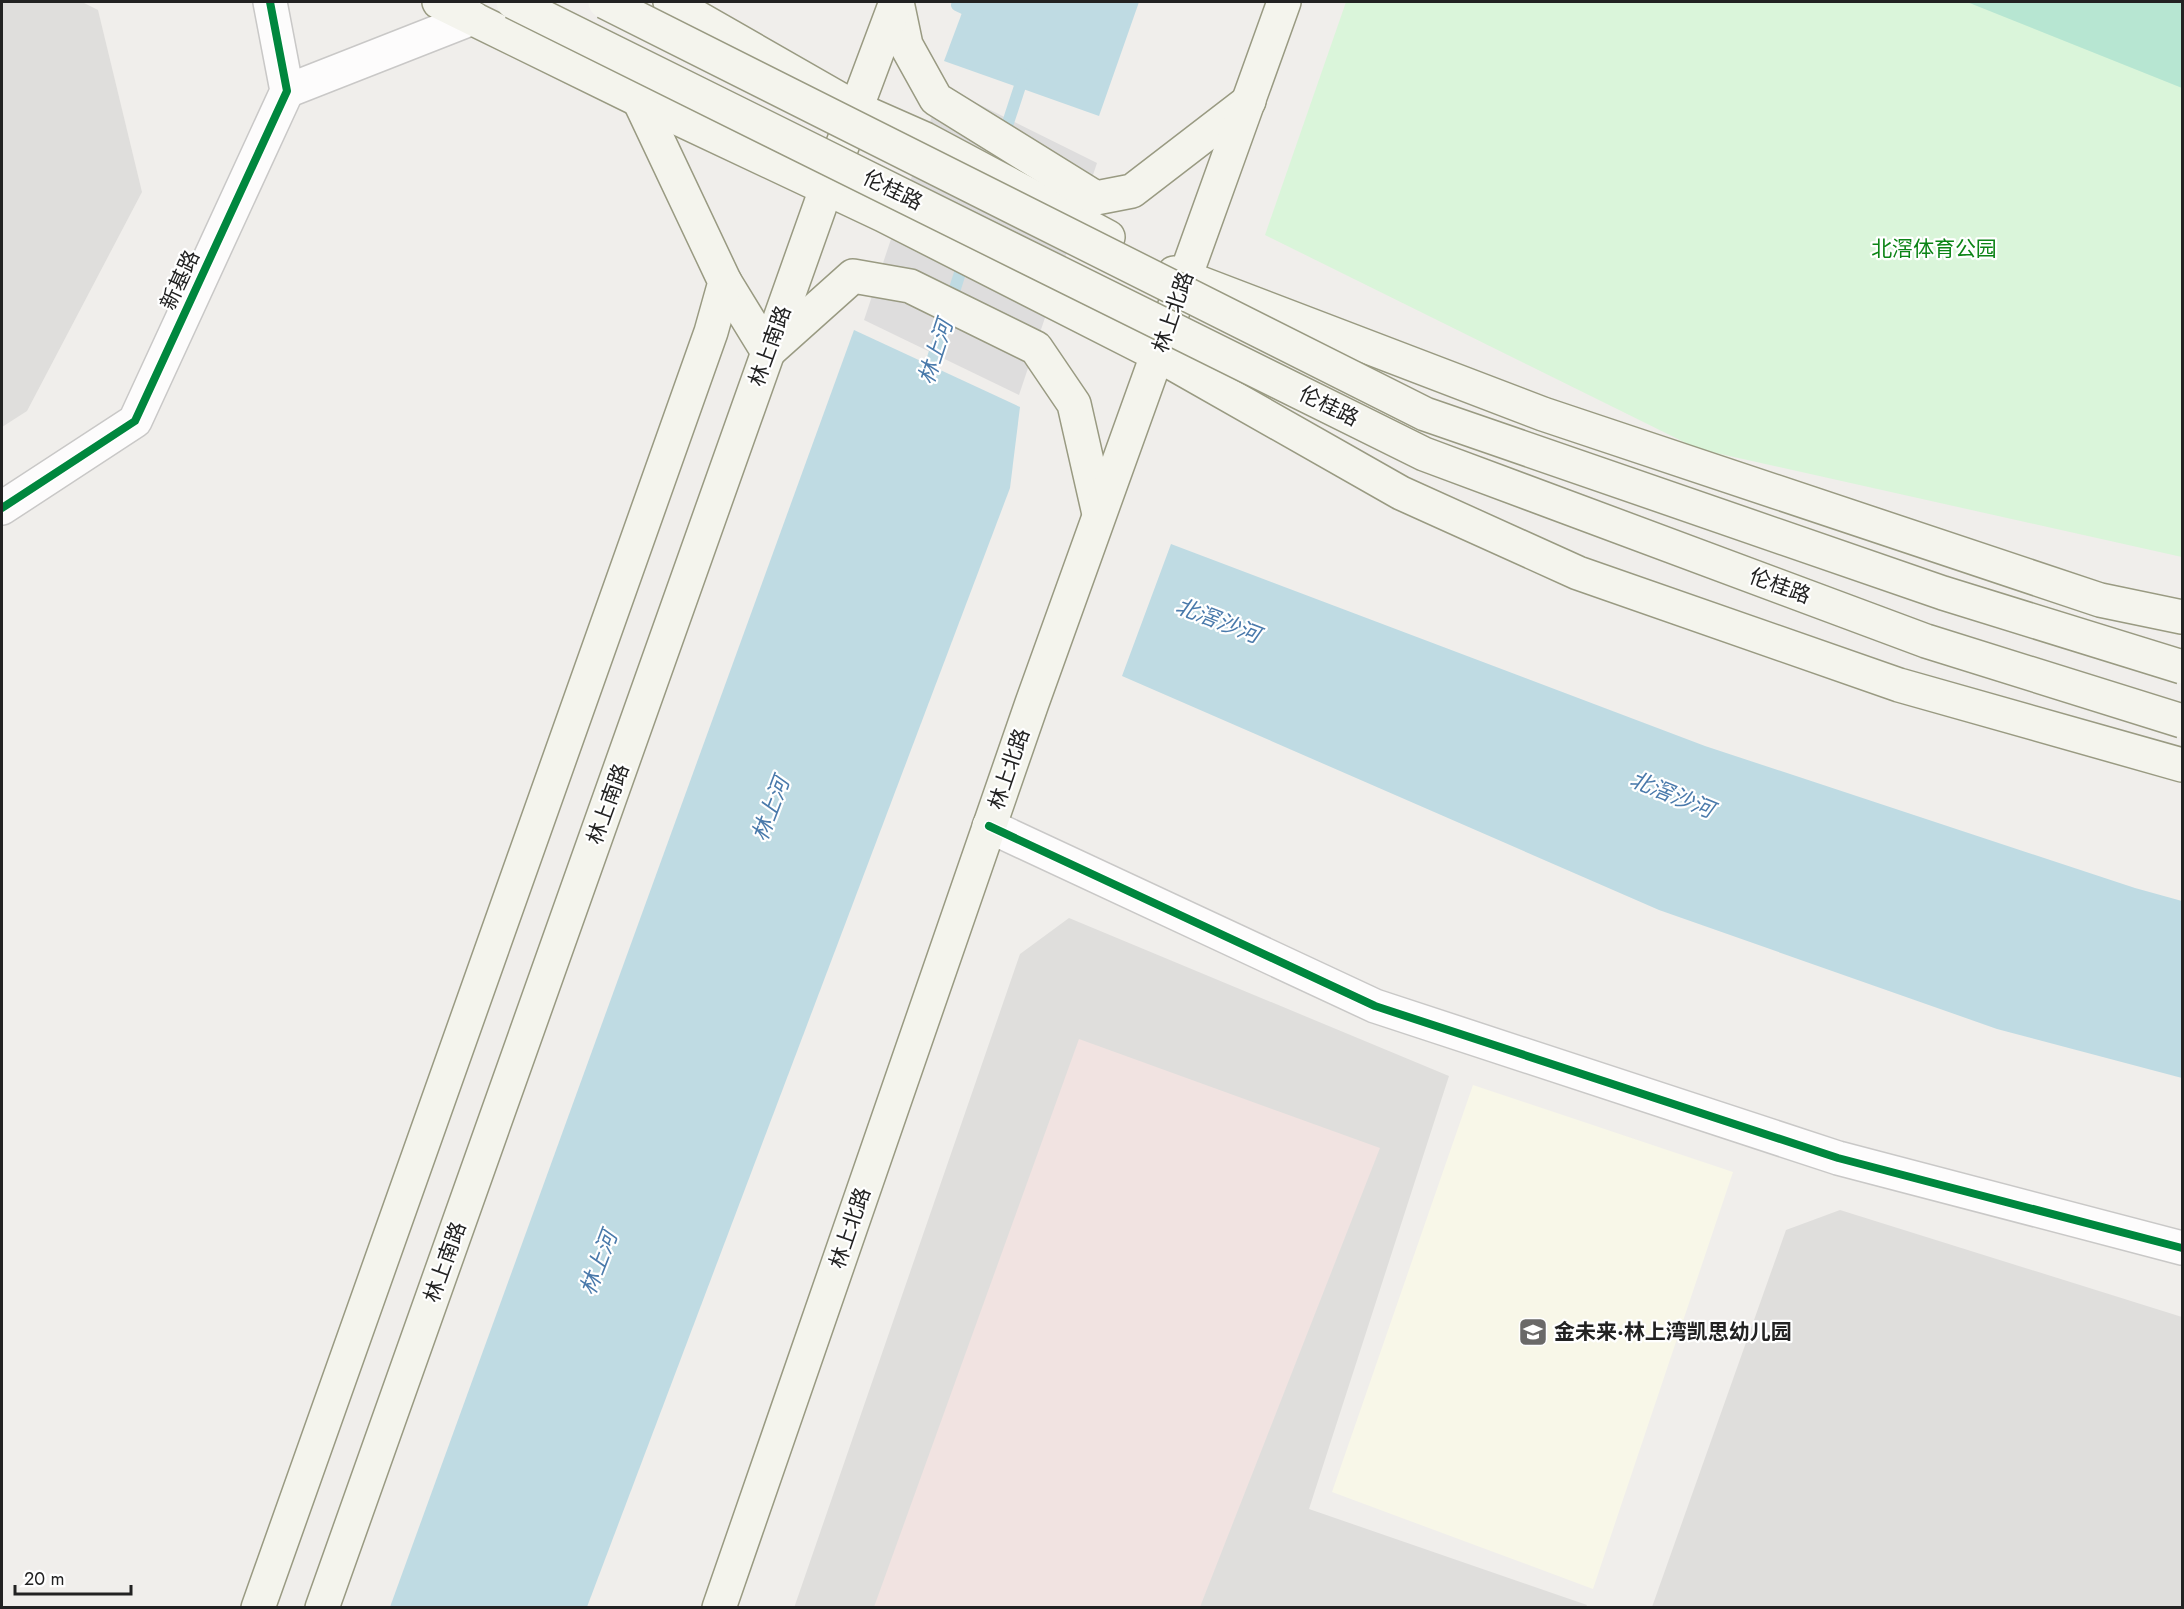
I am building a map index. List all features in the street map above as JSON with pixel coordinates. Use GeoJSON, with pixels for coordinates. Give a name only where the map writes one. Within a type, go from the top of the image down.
{"type":"FeatureCollection","features":[{"type":"Feature","properties":{"kind":"main road"},"geometry":{"type":"LineString","coordinates":[[440,2],[639,100],[883,215],[1158,355],[1401,493],[1578,573],[1899,685],[2182,765]]}},
{"type":"Feature","properties":{"kind":"main road","name":"伦桂路"},"geometry":{"type":"LineString","coordinates":[[513,2],[1424,454],[1926,641],[2182,721]]}},
{"type":"Feature","properties":{"kind":"main road","name":"伦桂路"},"geometry":{"type":"LineString","coordinates":[[605,2],[1425,414],[1932,589],[2182,667]]}},
{"type":"Feature","properties":{"kind":"main road"},"geometry":{"type":"LineString","coordinates":[[670,2],[857,109],[925,139],[1185,279],[1555,418],[2100,600],[2182,617]]}},
{"type":"Feature","properties":{"kind":"main road"},"geometry":{"type":"LineString","coordinates":[[897,2],[906,45],[936,99],[1096,198],[1132,191],[1249,101]]}},
{"type":"Feature","properties":{"kind":"main road","name":"林上南路"},"geometry":{"type":"LineString","coordinates":[[322,1608],[826,189],[897,2]]}},
{"type":"Feature","properties":{"kind":"main road","name":"林上北路"},"geometry":{"type":"LineString","coordinates":[[719,1608],[1032,703],[1284,2]]}},
{"type":"Feature","properties":{"kind":"main road"},"geometry":{"type":"LineString","coordinates":[[639,100],[724,282],[768,352],[853,276],[910,286],[1036,348],[1074,404],[1099,514]]}},
{"type":"Feature","properties":{"kind":"main road"},"geometry":{"type":"LineString","coordinates":[[258,1608],[703,354],[724,282]]}},
{"type":"Feature","properties":{"kind":"street"},"geometry":{"type":"LineString","coordinates":[[270,2],[287,91],[473,18]]}},
{"type":"Feature","properties":{"kind":"street","name":"新基路"},"geometry":{"type":"LineString","coordinates":[[2,508],[135,421],[287,91]]}},
{"type":"Feature","properties":{"kind":"street"},"geometry":{"type":"LineString","coordinates":[[989,826],[1375,1006],[1838,1158],[2182,1248]]}},
{"type":"Feature","properties":{"kind":"shaded area"},"geometry":{"type":"Polygon","coordinates":[[[2,2],[82,2],[98,10],[142,192],[27,411],[2,427],[2,2]]]}},
{"type":"Feature","properties":{"kind":"shaded area"},"geometry":{"type":"Polygon","coordinates":[[[1069,918],[1449,1076],[1309,1509],[1587,1605],[1586,1607],[794,1608],[1020,954],[1069,918]]]}},
{"type":"Feature","properties":{"kind":"shaded area"},"geometry":{"type":"Polygon","coordinates":[[[1079,1039],[1380,1148],[1200,1607],[874,1607],[1079,1039]]]}},
{"type":"Feature","properties":{"kind":"shaded area","name":"金未来·林上湾凯思幼儿园"},"geometry":{"type":"Polygon","coordinates":[[[1473,1085],[1733,1172],[1593,1589],[1332,1492],[1473,1085]]]}},
{"type":"Feature","properties":{"kind":"shaded area"},"geometry":{"type":"Polygon","coordinates":[[[1840,1210],[2182,1317],[2182,1607],[1652,1607],[1786,1230],[1840,1210]]]}},
{"type":"Feature","properties":{"kind":"green space","name":"北滘体育公园"},"geometry":{"type":"Polygon","coordinates":[[[1346,2],[2182,2],[2182,557],[1698,449],[1265,235],[1346,2]]]}},
{"type":"Feature","properties":{"kind":"green space"},"geometry":{"type":"Polygon","coordinates":[[[1967,2],[2182,2],[2182,88],[1967,2]]]}},
{"type":"Feature","properties":{"kind":"water"},"geometry":{"type":"Polygon","coordinates":[[[966,2],[1139,2],[1099,116],[944,61],[966,2]]]}},
{"type":"Feature","properties":{"kind":"water"},"geometry":{"type":"Polygon","coordinates":[[[854,330],[1020,407],[1010,488],[587,1607],[390,1607],[854,330]]]}},
{"type":"Feature","properties":{"kind":"water","name":"北滘沙河"},"geometry":{"type":"Polygon","coordinates":[[[1171,544],[1705,746],[2135,888],[2182,901],[2182,1078],[1997,1029],[1659,910],[1122,676],[1171,544]]]}},
{"type":"Feature","properties":{"kind":"pier"},"geometry":{"type":"Polygon","coordinates":[[[942,86],[1097,163],[1019,395],[864,320],[942,86]]]}},
{"type":"Feature","properties":{"kind":"waterway"},"geometry":{"type":"LineString","coordinates":[[957,5],[978,15]]}},
{"type":"Feature","properties":{"kind":"waterway","name":"林上河"},"geometry":{"type":"LineString","coordinates":[[1003,138],[1024,74]]}},
{"type":"Feature","properties":{"kind":"waterway","name":"林上河"},"geometry":{"type":"LineString","coordinates":[[926,380],[965,257]]}},
{"type":"Feature","properties":{"kind":"cycle path"},"geometry":{"type":"LineString","coordinates":[[2,508],[135,421],[287,91],[270,2]]}},
{"type":"Feature","properties":{"kind":"cycle path"},"geometry":{"type":"LineString","coordinates":[[989,826],[1375,1006],[1838,1158],[2182,1248]]}},
{"type":"Feature","properties":{"kind":"place","name":"金未来·林上湾凯思幼儿园"},"geometry":{"type":"Point","coordinates":[1533,1332]}}]}
